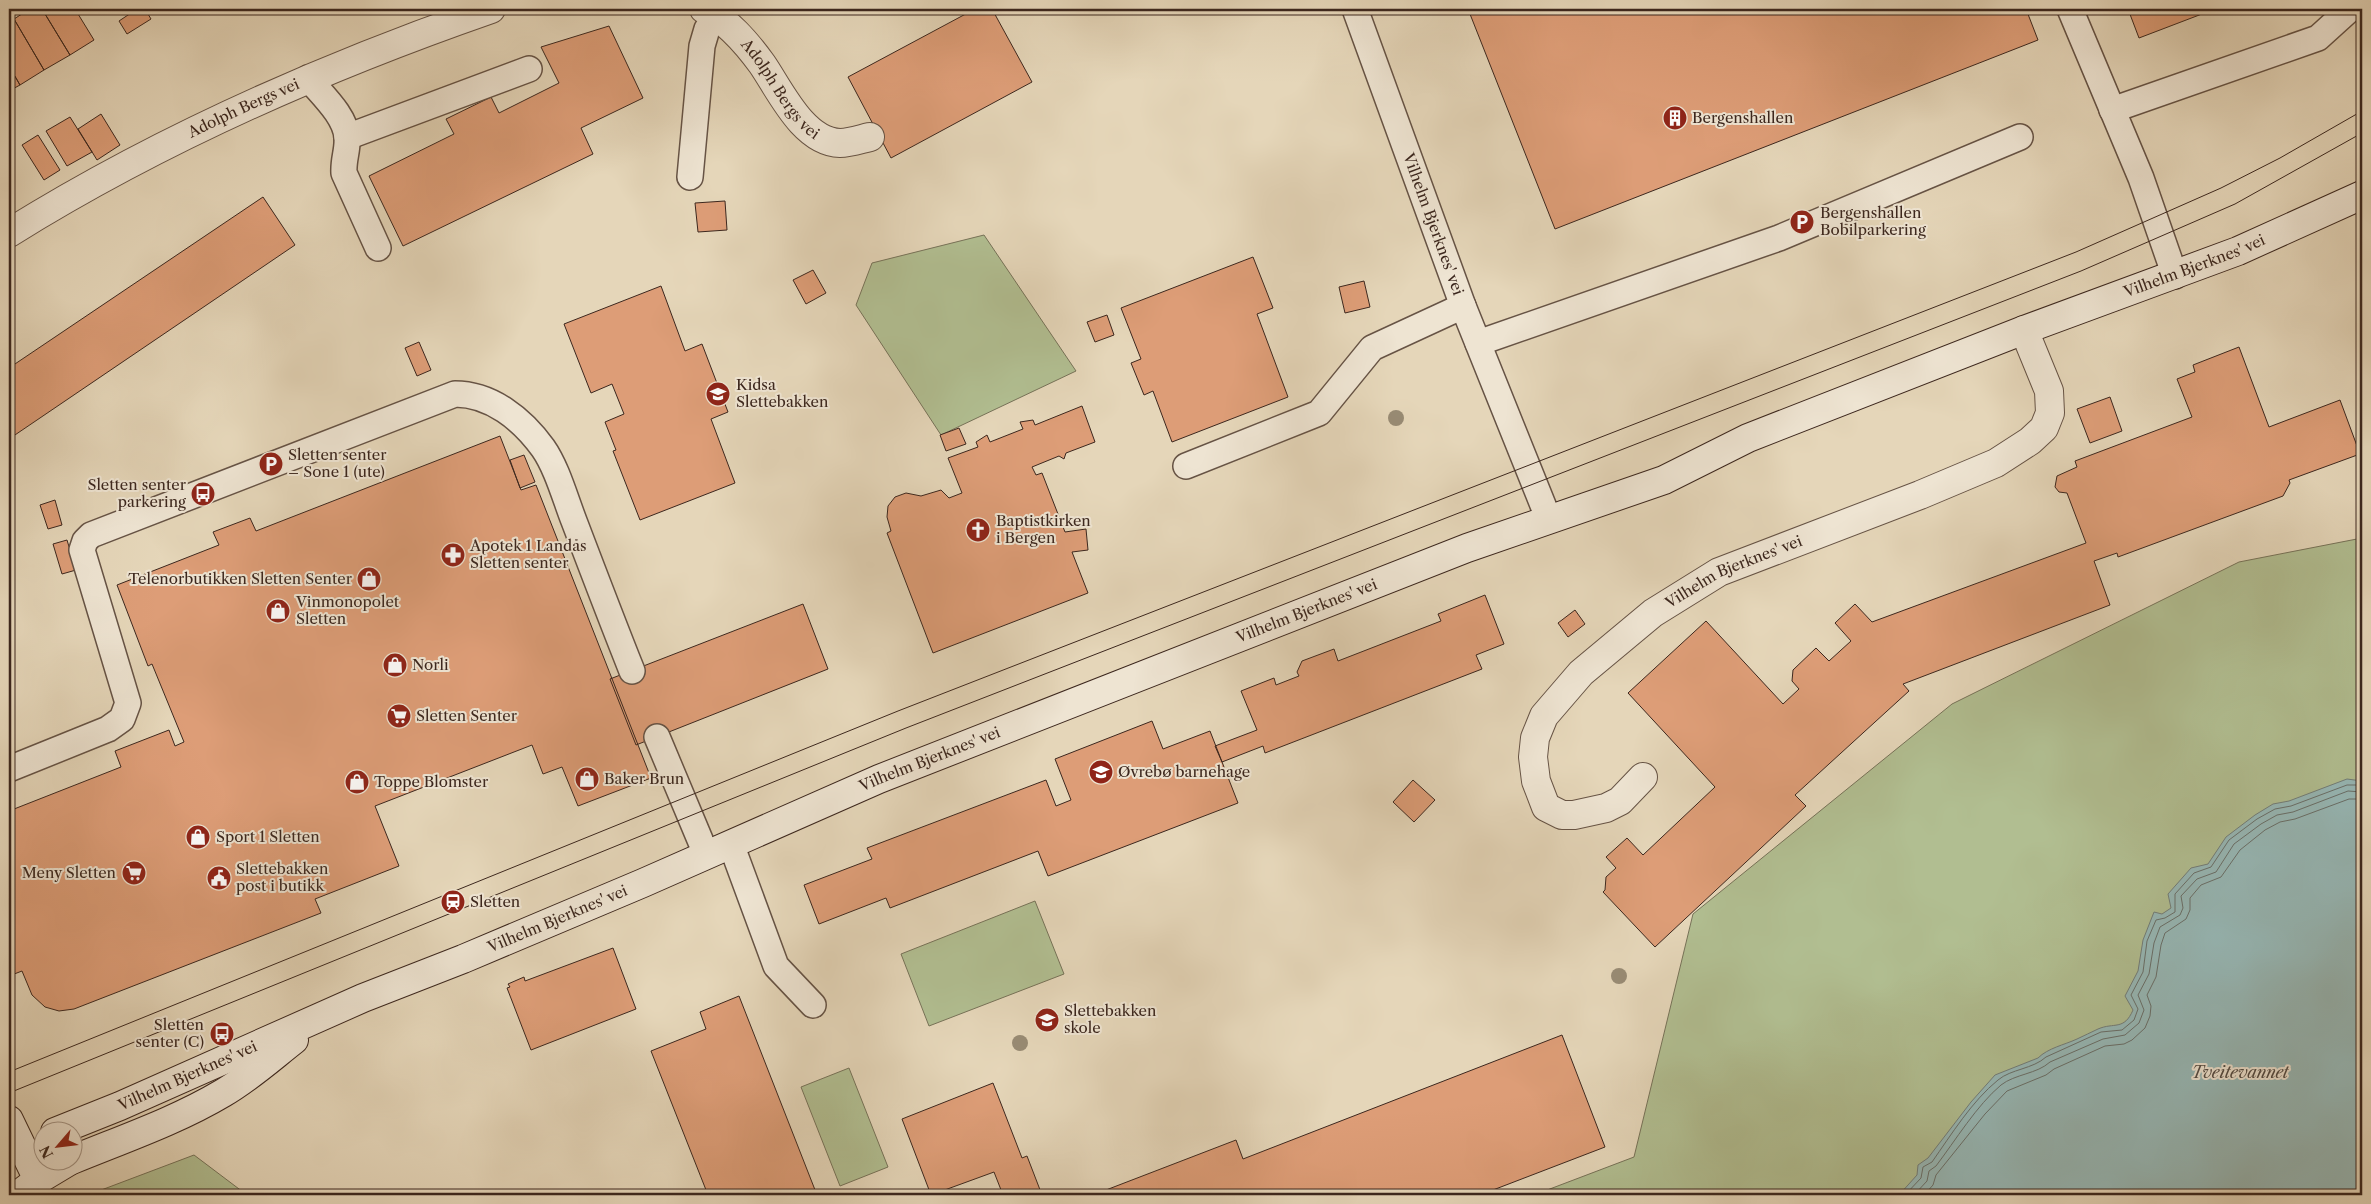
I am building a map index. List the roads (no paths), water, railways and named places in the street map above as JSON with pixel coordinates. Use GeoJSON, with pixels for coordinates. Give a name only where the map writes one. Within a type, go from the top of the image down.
{"type":"FeatureCollection","features":[{"type":"Feature","properties":{"kind":"main road","name":"Adolph Bergs vei"},"geometry":{"type":"LineString","coordinates":[[9,232],[56,203],[165,146],[308,78],[491,9]]}},
{"type":"Feature","properties":{"kind":"main road","name":"Adolph Bergs vei"},"geometry":{"type":"LineString","coordinates":[[710,12],[745,43],[803,124],[822,138],[840,143],[870,137]]}},
{"type":"Feature","properties":{"kind":"main road","name":"Vilhelm Bjerknes' vei"},"geometry":{"type":"LineString","coordinates":[[80,1122],[363,998],[462,959],[879,779],[1467,548],[1664,480],[1748,438],[2024,330],[2175,276],[2238,251],[2362,195]]}},
{"type":"Feature","properties":{"kind":"main road","name":"Vilhelm Bjerknes' vei"},"geometry":{"type":"LineString","coordinates":[[1643,777],[1620,802],[1606,808],[1562,816],[1546,807],[1536,781],[1533,757],[1535,738],[1544,716],[1581,674],[1632,631],[1678,596],[1720,572],[1955,481],[1996,463],[2030,441],[2044,428],[2050,414],[2049,391],[2024,330]]}},
{"type":"Feature","properties":{"kind":"main road","name":"Vilhelm Bjerknes' vei"},"geometry":{"type":"LineString","coordinates":[[82,1156],[158,1124],[224,1093],[250,1075],[320,1018]]}},
{"type":"Feature","properties":{"kind":"main road"},"geometry":{"type":"LineString","coordinates":[[9,1120],[24,1144],[28,1187],[52,1172]]}},
{"type":"Feature","properties":{"kind":"lane","name":"Vilhelm Bjerknes' vei"},"geometry":{"type":"LineString","coordinates":[[1355,9],[1463,306],[1549,520]]}},
{"type":"Feature","properties":{"kind":"lane"},"geometry":{"type":"LineString","coordinates":[[2070,9],[2141,178],[2175,276]]}},
{"type":"Feature","properties":{"kind":"lane"},"geometry":{"type":"LineString","coordinates":[[2112,110],[2318,38],[2350,9]]}},
{"type":"Feature","properties":{"kind":"lane"},"geometry":{"type":"LineString","coordinates":[[690,176],[702,46],[710,12]]}},
{"type":"Feature","properties":{"kind":"lane"},"geometry":{"type":"LineString","coordinates":[[347,137],[529,69]]}},
{"type":"Feature","properties":{"kind":"lane"},"geometry":{"type":"LineString","coordinates":[[308,78],[340,118],[347,137],[343,160],[344,173],[378,248]]}},
{"type":"Feature","properties":{"kind":"lane"},"geometry":{"type":"LineString","coordinates":[[1478,343],[1779,238],[2020,137]]}},
{"type":"Feature","properties":{"kind":"lane"},"geometry":{"type":"LineString","coordinates":[[1186,466],[1319,413],[1372,348],[1463,306]]}},
{"type":"Feature","properties":{"kind":"lane"},"geometry":{"type":"LineString","coordinates":[[9,768],[108,729],[122,719],[128,703],[82,550],[85,541],[92,535],[455,394],[474,396],[505,409],[543,449],[560,484],[632,671]]}},
{"type":"Feature","properties":{"kind":"lane"},"geometry":{"type":"LineString","coordinates":[[659,741],[706,854]]}},
{"type":"Feature","properties":{"kind":"lane"},"geometry":{"type":"LineString","coordinates":[[731,844],[776,966],[813,1004]]}},
{"type":"Feature","properties":{"kind":"water","name":"Tveitevannet"},"geometry":{"type":"Polygon","coordinates":[[[2347,779],[2362,781],[2362,1195],[1899,1195],[1917,1175],[1918,1165],[1928,1158],[1971,1102],[1995,1075],[2038,1058],[2051,1049],[2098,1029],[2118,1025],[2130,1017],[2133,1010],[2125,996],[2138,971],[2143,940],[2154,912],[2162,914],[2171,908],[2168,894],[2191,868],[2208,864],[2226,837],[2273,804],[2289,801],[2347,779]]]}},
{"type":"Feature","properties":{"kind":"tram line"},"geometry":{"type":"LineString","coordinates":[[9,1072],[898,711],[2076,252],[2221,188],[2280,158],[2362,111]]}},
{"type":"Feature","properties":{"kind":"tram line"},"geometry":{"type":"LineString","coordinates":[[9,1093],[906,728],[2081,271],[2235,204],[2362,133]]}},
{"type":"Feature","properties":{"kind":"place","name":"Bergenshallen"},"geometry":{"type":"Point","coordinates":[1675,118]}},
{"type":"Feature","properties":{"kind":"place","name":"Bergenshallen Bobilparkering"},"geometry":{"type":"Point","coordinates":[1802,222]}},
{"type":"Feature","properties":{"kind":"place","name":"Kidsa Slettebakken"},"geometry":{"type":"Point","coordinates":[718,394]}},
{"type":"Feature","properties":{"kind":"place","name":"Sletten senter – Sone 1 (ute)"},"geometry":{"type":"Point","coordinates":[271,464]}},
{"type":"Feature","properties":{"kind":"place","name":"Sletten senter parkering"},"geometry":{"type":"Point","coordinates":[203,494]}},
{"type":"Feature","properties":{"kind":"place","name":"Baptistkirken i Bergen"},"geometry":{"type":"Point","coordinates":[978,530]}},
{"type":"Feature","properties":{"kind":"place","name":"Apotek 1 Landås Sletten senter"},"geometry":{"type":"Point","coordinates":[453,555]}},
{"type":"Feature","properties":{"kind":"place","name":"Telenorbutikken Sletten Senter"},"geometry":{"type":"Point","coordinates":[369,579]}},
{"type":"Feature","properties":{"kind":"place","name":"Vinmonopolet Sletten"},"geometry":{"type":"Point","coordinates":[278,611]}},
{"type":"Feature","properties":{"kind":"place","name":"Norli"},"geometry":{"type":"Point","coordinates":[395,665]}},
{"type":"Feature","properties":{"kind":"place","name":"Sletten Senter"},"geometry":{"type":"Point","coordinates":[399,716]}},
{"type":"Feature","properties":{"kind":"place","name":"Øvrebø barnehage"},"geometry":{"type":"Point","coordinates":[1101,772]}},
{"type":"Feature","properties":{"kind":"place","name":"Baker Brun"},"geometry":{"type":"Point","coordinates":[587,779]}},
{"type":"Feature","properties":{"kind":"place","name":"Toppe Blomster"},"geometry":{"type":"Point","coordinates":[357,782]}},
{"type":"Feature","properties":{"kind":"place","name":"Sport 1 Sletten"},"geometry":{"type":"Point","coordinates":[198,837]}},
{"type":"Feature","properties":{"kind":"place","name":"Meny Sletten"},"geometry":{"type":"Point","coordinates":[134,873]}},
{"type":"Feature","properties":{"kind":"place","name":"Slettebakken post i butikk"},"geometry":{"type":"Point","coordinates":[219,878]}},
{"type":"Feature","properties":{"kind":"place","name":"Sletten"},"geometry":{"type":"Point","coordinates":[453,902]}},
{"type":"Feature","properties":{"kind":"place","name":"Slettebakken skole"},"geometry":{"type":"Point","coordinates":[1047,1020]}},
{"type":"Feature","properties":{"kind":"place","name":"Sletten senter (C)"},"geometry":{"type":"Point","coordinates":[222,1034]}}]}
